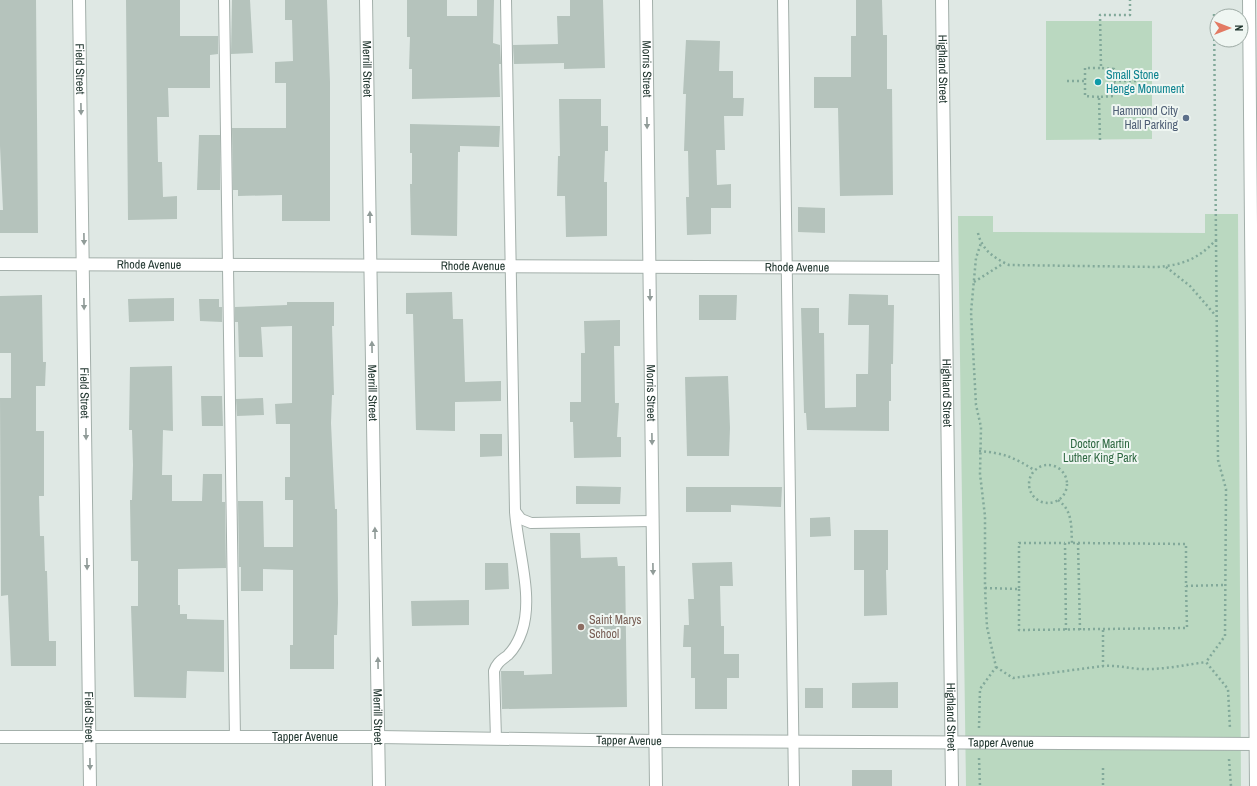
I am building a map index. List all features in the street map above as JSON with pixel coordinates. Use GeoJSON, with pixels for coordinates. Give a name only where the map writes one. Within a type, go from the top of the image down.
{"type":"FeatureCollection","features":[{"type":"Feature","properties":{"kind":"street","name":"Field Street"},"geometry":{"type":"LineString","coordinates":[[79,0],[84,265],[90,786]]}},
{"type":"Feature","properties":{"kind":"street","name":"Merrill Street"},"geometry":{"type":"LineString","coordinates":[[366,0],[379,786]]}},
{"type":"Feature","properties":{"kind":"street","name":"Morris Street"},"geometry":{"type":"LineString","coordinates":[[646,0],[656,786]]}},
{"type":"Feature","properties":{"kind":"street","name":"Highland Street"},"geometry":{"type":"LineString","coordinates":[[942,0],[952,786]]}},
{"type":"Feature","properties":{"kind":"street"},"geometry":{"type":"LineString","coordinates":[[1249,0],[1255,268],[1256,786]]}},
{"type":"Feature","properties":{"kind":"street","name":"Rhode Avenue"},"geometry":{"type":"LineString","coordinates":[[0,264],[945,268]]}},
{"type":"Feature","properties":{"kind":"street","name":"Tapper Avenue"},"geometry":{"type":"LineString","coordinates":[[0,737],[379,737],[656,741],[1256,744]]}},
{"type":"Feature","properties":{"kind":"lane"},"geometry":{"type":"LineString","coordinates":[[224,0],[235,738]]}},
{"type":"Feature","properties":{"kind":"lane"},"geometry":{"type":"LineString","coordinates":[[496,739],[494,671],[496,664],[507,655],[518,642],[523,630],[525,614],[525,580],[516,534],[515,511],[506,0]]}},
{"type":"Feature","properties":{"kind":"lane"},"geometry":{"type":"LineString","coordinates":[[783,0],[794,786]]}},
{"type":"Feature","properties":{"kind":"lane"},"geometry":{"type":"LineString","coordinates":[[515,511],[521,519],[530,523],[653,521]]}},
{"type":"Feature","properties":{"kind":"path"},"geometry":{"type":"LineString","coordinates":[[1101,68],[1100,15],[1130,15],[1130,0]]}},
{"type":"Feature","properties":{"kind":"path"},"geometry":{"type":"LineString","coordinates":[[981,243],[976,258],[971,312],[976,405],[981,427],[979,451],[985,516],[985,588],[987,627],[996,667],[1013,678],[1102,666],[1117,665],[1139,669],[1164,668],[1206,662],[1225,636],[1226,489],[1218,460],[1214,48]]}},
{"type":"Feature","properties":{"kind":"path"},"geometry":{"type":"LineString","coordinates":[[1085,68],[1114,69],[1114,96],[1085,96],[1085,81],[1085,68]]}},
{"type":"Feature","properties":{"kind":"path"},"geometry":{"type":"LineString","coordinates":[[1067,81],[1085,81]]}},
{"type":"Feature","properties":{"kind":"path"},"geometry":{"type":"LineString","coordinates":[[1114,81],[1138,81]]}},
{"type":"Feature","properties":{"kind":"path"},"geometry":{"type":"LineString","coordinates":[[1099,97],[1100,140]]}},
{"type":"Feature","properties":{"kind":"path"},"geometry":{"type":"LineString","coordinates":[[978,233],[981,243],[993,258],[1009,265],[1175,265],[1198,257],[1216,240]]}},
{"type":"Feature","properties":{"kind":"path"},"geometry":{"type":"LineString","coordinates":[[974,282],[1005,263]]}},
{"type":"Feature","properties":{"kind":"path"},"geometry":{"type":"LineString","coordinates":[[1165,266],[1190,286],[1216,317]]}},
{"type":"Feature","properties":{"kind":"path"},"geometry":{"type":"LineString","coordinates":[[979,451],[1004,454],[1017,459],[1034,470]]}},
{"type":"Feature","properties":{"kind":"path"},"geometry":{"type":"LineString","coordinates":[[1046,464],[1052,464],[1064,472],[1067,478],[1066,491],[1058,500],[1046,503],[1035,498],[1029,487],[1030,475],[1034,470],[1046,464]]}},
{"type":"Feature","properties":{"kind":"path"},"geometry":{"type":"LineString","coordinates":[[1058,500],[1064,505],[1071,517],[1072,543]]}},
{"type":"Feature","properties":{"kind":"path"},"geometry":{"type":"LineString","coordinates":[[1019,543],[1072,543],[1186,544],[1187,628],[1019,630],[1019,543]]}},
{"type":"Feature","properties":{"kind":"path"},"geometry":{"type":"LineString","coordinates":[[1065,543],[1066,630]]}},
{"type":"Feature","properties":{"kind":"path"},"geometry":{"type":"LineString","coordinates":[[1078,543],[1080,630]]}},
{"type":"Feature","properties":{"kind":"path"},"geometry":{"type":"LineString","coordinates":[[1186,586],[1225,585]]}},
{"type":"Feature","properties":{"kind":"path"},"geometry":{"type":"LineString","coordinates":[[985,588],[1019,589]]}},
{"type":"Feature","properties":{"kind":"path"},"geometry":{"type":"LineString","coordinates":[[1102,666],[1103,630]]}},
{"type":"Feature","properties":{"kind":"path"},"geometry":{"type":"LineString","coordinates":[[1206,662],[1228,689],[1230,730]]}},
{"type":"Feature","properties":{"kind":"path"},"geometry":{"type":"LineString","coordinates":[[979,731],[980,689],[996,667]]}},
{"type":"Feature","properties":{"kind":"path"},"geometry":{"type":"LineString","coordinates":[[979,757],[980,786]]}},
{"type":"Feature","properties":{"kind":"path"},"geometry":{"type":"LineString","coordinates":[[1229,757],[1231,786]]}},
{"type":"Feature","properties":{"kind":"path"},"geometry":{"type":"LineString","coordinates":[[1104,768],[1104,786]]}},
{"type":"Feature","properties":{"kind":"green space"},"geometry":{"type":"Polygon","coordinates":[[[1046,21],[1152,21],[1152,139],[1046,140],[1046,21]]]}},
{"type":"Feature","properties":{"kind":"green space","name":"Doctor Martin Luther King Park"},"geometry":{"type":"Polygon","coordinates":[[[1205,214],[1238,214],[1241,786],[966,786],[958,216],[993,216],[993,232],[1205,233],[1205,214]]]}},
{"type":"Feature","properties":{"kind":"building"},"geometry":{"type":"Polygon","coordinates":[[[0,0],[36,0],[38,233],[0,233],[0,210],[3,210],[0,146],[0,0]]]}},
{"type":"Feature","properties":{"kind":"building"},"geometry":{"type":"Polygon","coordinates":[[[126,0],[180,0],[180,36],[218,36],[218,54],[210,55],[210,88],[168,88],[169,117],[157,117],[158,162],[162,162],[163,197],[177,196],[177,219],[128,220],[126,0]]]}},
{"type":"Feature","properties":{"kind":"building"},"geometry":{"type":"Polygon","coordinates":[[[232,0],[250,0],[253,53],[231,54],[232,0]]]}},
{"type":"Feature","properties":{"kind":"building"},"geometry":{"type":"Polygon","coordinates":[[[285,0],[327,0],[330,82],[330,221],[282,221],[282,195],[238,196],[238,190],[233,190],[232,128],[286,128],[286,83],[275,83],[275,62],[293,61],[292,20],[285,20],[285,0]]]}},
{"type":"Feature","properties":{"kind":"building"},"geometry":{"type":"Polygon","coordinates":[[[407,0],[447,0],[447,16],[477,16],[477,0],[494,0],[493,43],[500,45],[500,97],[412,99],[412,69],[409,69],[410,37],[407,37],[407,0]]]}},
{"type":"Feature","properties":{"kind":"building"},"geometry":{"type":"Polygon","coordinates":[[[570,0],[603,0],[605,68],[564,69],[564,63],[514,64],[513,45],[558,44],[557,16],[570,16],[570,0]]]}},
{"type":"Feature","properties":{"kind":"building"},"geometry":{"type":"Polygon","coordinates":[[[856,0],[882,0],[883,35],[887,35],[887,89],[892,89],[893,195],[840,196],[838,108],[814,108],[814,77],[851,77],[851,36],[856,36],[856,0]]]}},
{"type":"Feature","properties":{"kind":"building"},"geometry":{"type":"Polygon","coordinates":[[[686,40],[720,41],[719,71],[733,71],[733,98],[744,98],[743,116],[724,116],[725,150],[716,150],[717,185],[731,184],[731,208],[711,208],[711,234],[687,235],[686,197],[689,197],[688,151],[684,151],[686,94],[683,94],[686,40]]]}},
{"type":"Feature","properties":{"kind":"building"},"geometry":{"type":"Polygon","coordinates":[[[559,99],[601,99],[601,126],[608,126],[608,151],[605,151],[604,182],[607,182],[607,236],[566,237],[565,196],[557,196],[558,156],[560,156],[559,99]]]}},
{"type":"Feature","properties":{"kind":"building"},"geometry":{"type":"Polygon","coordinates":[[[410,124],[500,126],[499,147],[460,146],[460,152],[458,152],[457,236],[411,235],[410,184],[412,184],[412,153],[410,153],[410,124]]]}},
{"type":"Feature","properties":{"kind":"building"},"geometry":{"type":"Polygon","coordinates":[[[199,135],[220,135],[220,190],[197,190],[199,135]]]}},
{"type":"Feature","properties":{"kind":"building"},"geometry":{"type":"Polygon","coordinates":[[[798,207],[825,208],[825,233],[798,232],[798,207]]]}},
{"type":"Feature","properties":{"kind":"building"},"geometry":{"type":"Polygon","coordinates":[[[452,292],[453,319],[463,319],[465,382],[501,381],[501,401],[455,402],[455,431],[416,430],[413,314],[406,314],[406,293],[452,292]]]}},
{"type":"Feature","properties":{"kind":"building"},"geometry":{"type":"Polygon","coordinates":[[[849,294],[888,295],[888,305],[894,305],[893,364],[891,364],[889,431],[807,430],[806,413],[804,413],[801,308],[819,308],[819,333],[824,333],[825,408],[856,407],[856,374],[868,374],[869,325],[848,325],[849,294]]]}},
{"type":"Feature","properties":{"kind":"building"},"geometry":{"type":"Polygon","coordinates":[[[42,295],[43,362],[46,362],[45,386],[36,386],[36,431],[44,431],[44,496],[39,496],[40,536],[44,536],[45,571],[47,571],[49,641],[56,641],[56,666],[11,666],[8,595],[1,596],[0,398],[11,398],[11,353],[0,353],[0,296],[42,295]]]}},
{"type":"Feature","properties":{"kind":"building"},"geometry":{"type":"Polygon","coordinates":[[[699,295],[737,295],[736,320],[699,320],[699,295]]]}},
{"type":"Feature","properties":{"kind":"building"},"geometry":{"type":"Polygon","coordinates":[[[174,298],[174,321],[129,322],[128,299],[174,298]]]}},
{"type":"Feature","properties":{"kind":"building"},"geometry":{"type":"Polygon","coordinates":[[[199,299],[219,299],[219,307],[222,307],[222,322],[200,321],[199,299]]]}},
{"type":"Feature","properties":{"kind":"building"},"geometry":{"type":"Polygon","coordinates":[[[287,302],[334,302],[334,326],[332,326],[334,395],[332,395],[331,423],[335,509],[337,509],[338,603],[337,635],[334,635],[334,669],[290,669],[290,645],[293,645],[293,570],[263,569],[263,591],[241,591],[238,501],[263,501],[264,547],[293,547],[293,500],[285,500],[285,477],[290,477],[290,424],[276,424],[275,404],[292,403],[292,326],[261,327],[263,357],[239,357],[238,322],[235,322],[235,307],[287,305],[287,302]]]}},
{"type":"Feature","properties":{"kind":"building"},"geometry":{"type":"Polygon","coordinates":[[[620,320],[620,346],[614,346],[615,403],[619,403],[617,437],[621,437],[621,457],[574,458],[573,422],[570,422],[570,402],[581,402],[581,353],[585,353],[584,321],[620,320]]]}},
{"type":"Feature","properties":{"kind":"building"},"geometry":{"type":"Polygon","coordinates":[[[172,366],[173,431],[163,430],[162,475],[172,475],[172,501],[202,501],[203,474],[222,474],[222,502],[225,502],[226,568],[178,569],[178,605],[180,605],[180,614],[187,614],[187,619],[224,620],[224,672],[187,671],[186,698],[134,697],[131,606],[138,606],[138,561],[131,561],[130,500],[132,500],[133,465],[132,430],[129,430],[130,367],[172,366]]]}},
{"type":"Feature","properties":{"kind":"building"},"geometry":{"type":"Polygon","coordinates":[[[728,376],[730,428],[729,456],[687,456],[685,377],[728,376]]]}},
{"type":"Feature","properties":{"kind":"building"},"geometry":{"type":"Polygon","coordinates":[[[201,396],[222,396],[223,426],[202,426],[201,396]]]}},
{"type":"Feature","properties":{"kind":"building"},"geometry":{"type":"Polygon","coordinates":[[[263,398],[264,415],[237,416],[236,399],[263,398]]]}},
{"type":"Feature","properties":{"kind":"building"},"geometry":{"type":"Polygon","coordinates":[[[480,434],[502,434],[502,456],[480,457],[480,434]]]}},
{"type":"Feature","properties":{"kind":"building"},"geometry":{"type":"Polygon","coordinates":[[[576,486],[621,487],[620,504],[576,504],[576,486]]]}},
{"type":"Feature","properties":{"kind":"building"},"geometry":{"type":"Polygon","coordinates":[[[686,487],[782,487],[781,507],[731,505],[731,512],[686,512],[686,487]]]}},
{"type":"Feature","properties":{"kind":"building"},"geometry":{"type":"Polygon","coordinates":[[[830,517],[831,536],[810,537],[810,518],[830,517]]]}},
{"type":"Feature","properties":{"kind":"building"},"geometry":{"type":"Polygon","coordinates":[[[854,530],[888,530],[888,570],[886,570],[887,615],[864,616],[864,570],[854,570],[854,530]]]}},
{"type":"Feature","properties":{"kind":"building"},"geometry":{"type":"Polygon","coordinates":[[[550,533],[580,533],[581,558],[617,557],[618,566],[625,566],[627,707],[502,709],[501,671],[524,671],[524,675],[552,674],[550,533]]]}},
{"type":"Feature","properties":{"kind":"building"},"geometry":{"type":"Polygon","coordinates":[[[732,562],[733,586],[720,586],[721,626],[724,626],[724,654],[739,654],[739,678],[727,678],[727,709],[695,709],[695,678],[691,678],[691,647],[683,647],[684,625],[689,625],[688,599],[694,599],[692,563],[732,562]]]}},
{"type":"Feature","properties":{"kind":"building"},"geometry":{"type":"Polygon","coordinates":[[[485,563],[508,563],[509,589],[485,590],[485,563]]]}},
{"type":"Feature","properties":{"kind":"building"},"geometry":{"type":"Polygon","coordinates":[[[469,600],[469,625],[412,626],[411,601],[469,600]]]}},
{"type":"Feature","properties":{"kind":"building"},"geometry":{"type":"Polygon","coordinates":[[[898,682],[898,708],[852,708],[852,683],[898,682]]]}},
{"type":"Feature","properties":{"kind":"building"},"geometry":{"type":"Polygon","coordinates":[[[805,688],[823,688],[823,708],[805,708],[805,688]]]}},
{"type":"Feature","properties":{"kind":"building"},"geometry":{"type":"Polygon","coordinates":[[[852,770],[892,770],[892,786],[852,786],[852,770]]]}},
{"type":"Feature","properties":{"kind":"place","name":"Small Stone Henge Monument"},"geometry":{"type":"Point","coordinates":[1098,82]}},
{"type":"Feature","properties":{"kind":"place","name":"Hammond City Hall Parking"},"geometry":{"type":"Point","coordinates":[1186,118]}},
{"type":"Feature","properties":{"kind":"place","name":"Saint Marys School"},"geometry":{"type":"Point","coordinates":[581,627]}}]}
